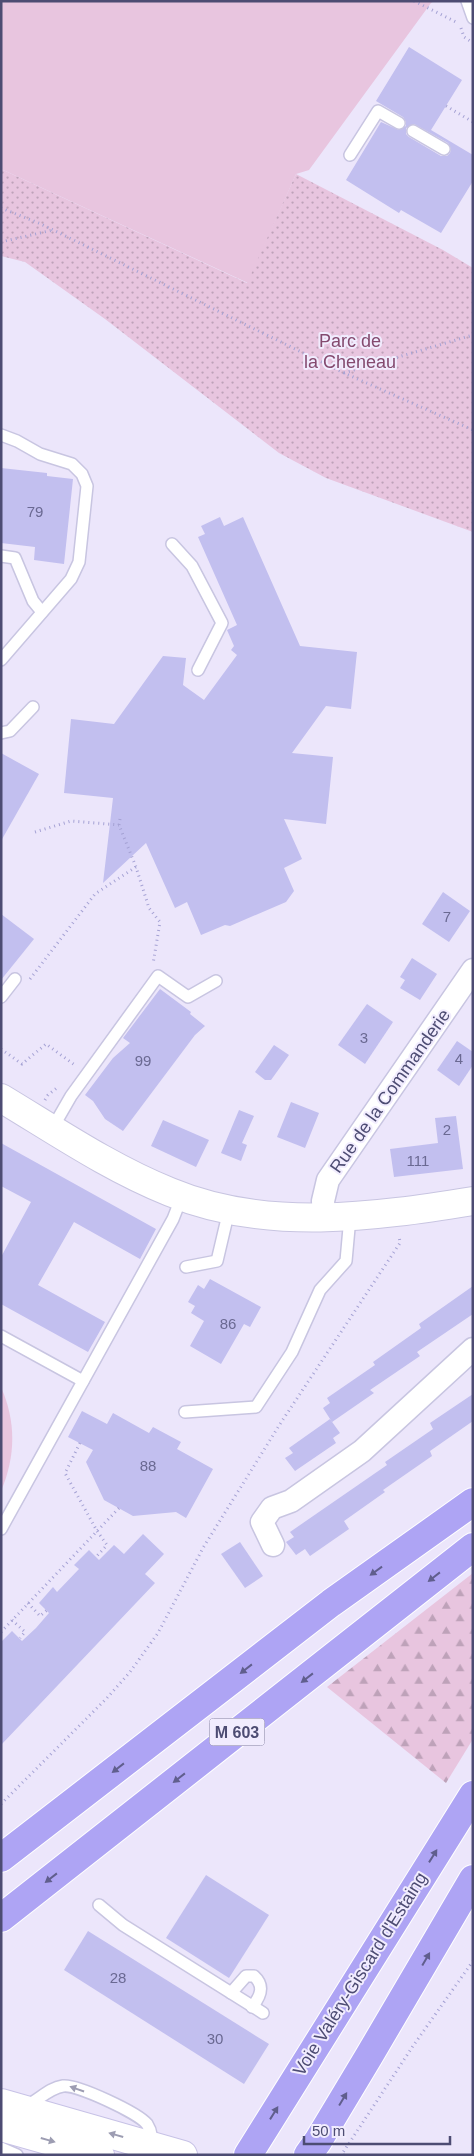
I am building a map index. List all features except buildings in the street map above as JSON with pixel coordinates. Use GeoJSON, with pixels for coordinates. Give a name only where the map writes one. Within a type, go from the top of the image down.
{"type":"FeatureCollection","features":[{"type":"Feature","properties":{"kind":"highway"},"geometry":{"type":"LineString","coordinates":[[1,1858],[331,1603],[473,1502]]}},
{"type":"Feature","properties":{"kind":"highway","name":"M 603"},"geometry":{"type":"LineString","coordinates":[[1,1918],[473,1547]]}},
{"type":"Feature","properties":{"kind":"highway","name":"Voie Valéry-Giscard d'Estaing"},"geometry":{"type":"LineString","coordinates":[[248,2155],[473,1794]]}},
{"type":"Feature","properties":{"kind":"highway"},"geometry":{"type":"LineString","coordinates":[[308,2155],[473,1879]]}},
{"type":"Feature","properties":{"kind":"street","name":"Rue de la Commanderie"},"geometry":{"type":"LineString","coordinates":[[337,1217],[323,1201],[328,1180],[473,970]]}},
{"type":"Feature","properties":{"kind":"street"},"geometry":{"type":"LineString","coordinates":[[1,1098],[112,1165],[182,1196],[229,1210],[288,1217],[337,1217],[424,1209],[473,1201]]}},
{"type":"Feature","properties":{"kind":"street"},"geometry":{"type":"LineString","coordinates":[[273,1545],[262,1522],[272,1508],[291,1501],[362,1451],[473,1349]]}},
{"type":"Feature","properties":{"kind":"street"},"geometry":{"type":"LineString","coordinates":[[11,2106],[149,2150],[182,2154]]}},
{"type":"Feature","properties":{"kind":"street"},"geometry":{"type":"LineString","coordinates":[[1,2127],[100,2155]]}},
{"type":"Feature","properties":{"kind":"lane"},"geometry":{"type":"LineString","coordinates":[[467,1],[473,18]]}},
{"type":"Feature","properties":{"kind":"lane"},"geometry":{"type":"LineString","coordinates":[[350,155],[378,110],[399,123]]}},
{"type":"Feature","properties":{"kind":"lane"},"geometry":{"type":"LineString","coordinates":[[413,130],[444,149]]}},
{"type":"Feature","properties":{"kind":"lane"},"geometry":{"type":"LineString","coordinates":[[1,435],[17,441],[40,454],[72,464],[82,474],[88,486],[79,562],[71,579],[1,660]]}},
{"type":"Feature","properties":{"kind":"lane"},"geometry":{"type":"LineString","coordinates":[[172,544],[192,566],[222,623],[198,670]]}},
{"type":"Feature","properties":{"kind":"lane"},"geometry":{"type":"LineString","coordinates":[[1,556],[15,558],[33,601],[42,612]]}},
{"type":"Feature","properties":{"kind":"lane"},"geometry":{"type":"LineString","coordinates":[[1,733],[10,731],[33,707]]}},
{"type":"Feature","properties":{"kind":"lane"},"geometry":{"type":"LineString","coordinates":[[43,1123],[71,1096],[158,976],[188,998],[216,981]]}},
{"type":"Feature","properties":{"kind":"lane"},"geometry":{"type":"LineString","coordinates":[[1,997],[15,979]]}},
{"type":"Feature","properties":{"kind":"lane"},"geometry":{"type":"LineString","coordinates":[[1,1529],[173,1219],[182,1196]]}},
{"type":"Feature","properties":{"kind":"lane"},"geometry":{"type":"LineString","coordinates":[[186,1267],[217,1261],[229,1210]]}},
{"type":"Feature","properties":{"kind":"lane"},"geometry":{"type":"LineString","coordinates":[[185,1412],[256,1407],[292,1352],[320,1290],[346,1261],[337,1217]]}},
{"type":"Feature","properties":{"kind":"lane"},"geometry":{"type":"LineString","coordinates":[[1,1336],[83,1381]]}},
{"type":"Feature","properties":{"kind":"lane"},"geometry":{"type":"LineString","coordinates":[[99,1905],[123,1925],[263,2013]]}},
{"type":"Feature","properties":{"kind":"lane"},"geometry":{"type":"LineString","coordinates":[[231,1993],[246,1976],[254,1976],[262,1988],[259,1998],[252,2006]]}},
{"type":"Feature","properties":{"kind":"lane"},"geometry":{"type":"LineString","coordinates":[[1,2148],[17,2155]]}},
{"type":"Feature","properties":{"kind":"path"},"geometry":{"type":"LineString","coordinates":[[414,1],[458,23],[464,37],[473,43]]}},
{"type":"Feature","properties":{"kind":"path"},"geometry":{"type":"LineString","coordinates":[[446,106],[473,122]]}},
{"type":"Feature","properties":{"kind":"path"},"geometry":{"type":"LineString","coordinates":[[1,208],[54,230],[344,373],[473,430]]}},
{"type":"Feature","properties":{"kind":"path"},"geometry":{"type":"LineString","coordinates":[[1,242],[54,230]]}},
{"type":"Feature","properties":{"kind":"path"},"geometry":{"type":"LineString","coordinates":[[344,373],[473,335]]}},
{"type":"Feature","properties":{"kind":"path"},"geometry":{"type":"LineString","coordinates":[[35,832],[71,820],[119,825]]}},
{"type":"Feature","properties":{"kind":"path"},"geometry":{"type":"LineString","coordinates":[[120,820],[119,825],[136,867],[149,908],[160,922],[153,963],[147,971]]}},
{"type":"Feature","properties":{"kind":"path"},"geometry":{"type":"LineString","coordinates":[[25,986],[95,894],[136,867]]}},
{"type":"Feature","properties":{"kind":"path"},"geometry":{"type":"LineString","coordinates":[[1,1048],[22,1064],[46,1044],[86,1074]]}},
{"type":"Feature","properties":{"kind":"path"},"geometry":{"type":"LineString","coordinates":[[72,1074],[83,1059]]}},
{"type":"Feature","properties":{"kind":"path"},"geometry":{"type":"LineString","coordinates":[[43,1123],[48,1095],[61,1085]]}},
{"type":"Feature","properties":{"kind":"path"},"geometry":{"type":"LineString","coordinates":[[1,1804],[106,1699],[130,1672],[158,1633],[203,1548],[280,1424],[400,1243],[399,1235]]}},
{"type":"Feature","properties":{"kind":"path"},"geometry":{"type":"LineString","coordinates":[[80,1443],[65,1473],[97,1531],[107,1545],[96,1557]]}},
{"type":"Feature","properties":{"kind":"path"},"geometry":{"type":"LineString","coordinates":[[1,1632],[119,1508]]}},
{"type":"Feature","properties":{"kind":"path"},"geometry":{"type":"LineString","coordinates":[[28,1604],[40,1616],[46,1610]]}},
{"type":"Feature","properties":{"kind":"path"},"geometry":{"type":"LineString","coordinates":[[12,1620],[25,1632],[20,1638]]}},
{"type":"Feature","properties":{"kind":"path"},"geometry":{"type":"LineString","coordinates":[[343,2154],[413,2046],[473,1961]]}},
{"type":"Feature","properties":{"kind":"green space"},"geometry":{"type":"Polygon","coordinates":[[[1,1],[434,1],[309,170],[296,174],[248,283],[1,169],[1,1]]]}},
{"type":"Feature","properties":{"kind":"green space","name":"Parc de la Cheneau"},"geometry":{"type":"Polygon","coordinates":[[[1,169],[247,283],[296,174],[443,250],[473,268],[473,532],[326,478],[279,453],[105,319],[25,262],[1,256],[1,169]]]}},
{"type":"Feature","properties":{"kind":"green space"},"geometry":{"type":"Polygon","coordinates":[[[1,1387],[12,1426],[12,1452],[1,1491],[1,1387]]]}},
{"type":"Feature","properties":{"kind":"green space"},"geometry":{"type":"Polygon","coordinates":[[[473,1573],[473,1739],[446,1783],[327,1687],[473,1573]]]}}]}
